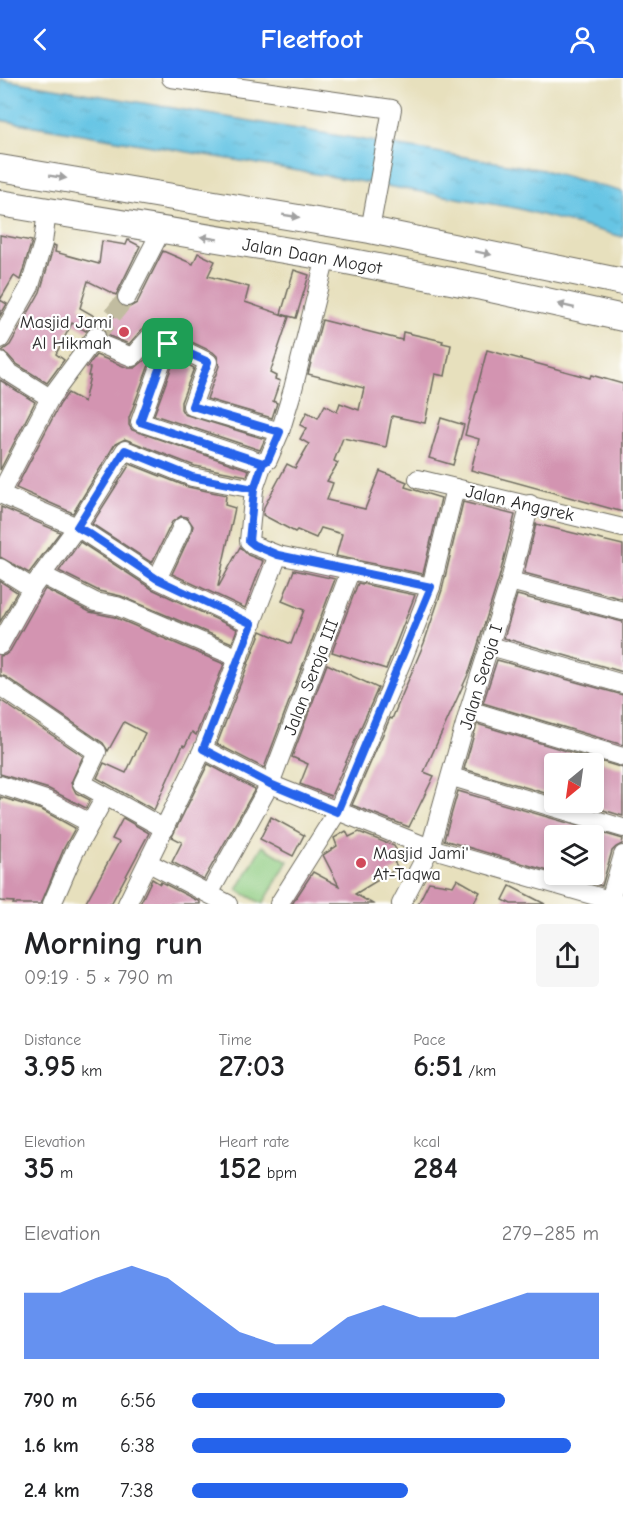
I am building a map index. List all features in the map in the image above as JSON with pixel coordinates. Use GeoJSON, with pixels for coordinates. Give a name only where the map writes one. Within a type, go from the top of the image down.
{"type":"FeatureCollection","features":[{"type":"Feature","properties":{"kind":"highway","name":"Jalan Daan Mogot"},"geometry":{"type":"LineString","coordinates":[[0,168],[371,224],[623,282]]}},
{"type":"Feature","properties":{"kind":"highway","name":"Jalan Daan Mogot"},"geometry":{"type":"LineString","coordinates":[[0,203],[326,257],[482,287],[623,318]]}},
{"type":"Feature","properties":{"kind":"street"},"geometry":{"type":"LineString","coordinates":[[171,78],[392,112],[371,224]]}},
{"type":"Feature","properties":{"kind":"street"},"geometry":{"type":"LineString","coordinates":[[0,339],[30,286],[43,243],[47,211]]}},
{"type":"Feature","properties":{"kind":"street"},"geometry":{"type":"LineString","coordinates":[[127,297],[161,231]]}},
{"type":"Feature","properties":{"kind":"street"},"geometry":{"type":"LineString","coordinates":[[326,257],[280,432],[268,460],[263,463],[254,489],[249,541],[278,555],[431,587]]}},
{"type":"Feature","properties":{"kind":"street"},"geometry":{"type":"LineString","coordinates":[[252,624],[157,579],[77,527],[0,494],[50,398],[95,339],[132,357],[152,335],[208,362],[192,406],[280,432]]}},
{"type":"Feature","properties":{"kind":"street"},"geometry":{"type":"LineString","coordinates":[[168,344],[140,422],[263,463]]}},
{"type":"Feature","properties":{"kind":"street"},"geometry":{"type":"LineString","coordinates":[[2,371],[50,398]]}},
{"type":"Feature","properties":{"kind":"street"},"geometry":{"type":"LineString","coordinates":[[0,645],[37,582],[77,527],[125,450],[192,477],[254,489]]}},
{"type":"Feature","properties":{"kind":"street","name":"Jalan Anggrek"},"geometry":{"type":"LineString","coordinates":[[418,479],[623,528]]}},
{"type":"Feature","properties":{"kind":"street"},"geometry":{"type":"LineString","coordinates":[[279,904],[337,812],[431,587],[455,488]]}},
{"type":"Feature","properties":{"kind":"street","name":"Jalan Seroja I"},"geometry":{"type":"LineString","coordinates":[[401,904],[430,848],[452,777],[469,710],[510,581],[530,504]]}},
{"type":"Feature","properties":{"kind":"street"},"geometry":{"type":"LineString","coordinates":[[157,579],[182,527]]}},
{"type":"Feature","properties":{"kind":"street"},"geometry":{"type":"LineString","coordinates":[[127,904],[203,749],[278,555]]}},
{"type":"Feature","properties":{"kind":"street"},"geometry":{"type":"LineString","coordinates":[[0,568],[95,602],[117,606],[239,658]]}},
{"type":"Feature","properties":{"kind":"street","name":"Jalan Seroja III"},"geometry":{"type":"LineString","coordinates":[[209,894],[270,784],[351,569]]}},
{"type":"Feature","properties":{"kind":"street"},"geometry":{"type":"LineString","coordinates":[[510,581],[623,611]]}},
{"type":"Feature","properties":{"kind":"street"},"geometry":{"type":"LineString","coordinates":[[490,646],[623,684]]}},
{"type":"Feature","properties":{"kind":"street"},"geometry":{"type":"LineString","coordinates":[[0,686],[97,752],[82,783],[165,829]]}},
{"type":"Feature","properties":{"kind":"street"},"geometry":{"type":"LineString","coordinates":[[469,710],[623,757]]}},
{"type":"Feature","properties":{"kind":"street"},"geometry":{"type":"LineString","coordinates":[[203,749],[270,784],[430,848],[616,902],[623,855]]}},
{"type":"Feature","properties":{"kind":"street"},"geometry":{"type":"LineString","coordinates":[[452,777],[623,828]]}},
{"type":"Feature","properties":{"kind":"street"},"geometry":{"type":"LineString","coordinates":[[0,786],[46,800],[90,823]]}},
{"type":"Feature","properties":{"kind":"street"},"geometry":{"type":"LineString","coordinates":[[52,904],[74,853],[105,796]]}},
{"type":"Feature","properties":{"kind":"street"},"geometry":{"type":"LineString","coordinates":[[149,863],[228,904]]}},
{"type":"Feature","properties":{"kind":"green space"},"geometry":{"type":"Polygon","coordinates":[[[262,846],[288,861],[263,904],[237,890],[262,846]]]}},
{"type":"Feature","properties":{"kind":"water"},"geometry":{"type":"Polygon","coordinates":[[[0,79],[543,170],[623,192],[623,237],[516,208],[0,120],[0,79]]]}},
{"type":"Feature","properties":{"kind":"building"},"geometry":{"type":"Polygon","coordinates":[[[0,235],[32,241],[20,280],[14,276],[0,300],[0,235]]]}},
{"type":"Feature","properties":{"kind":"building"},"geometry":{"type":"Polygon","coordinates":[[[128,240],[140,246],[116,295],[88,281],[80,308],[108,324],[121,307],[128,308],[137,303],[163,251],[193,264],[198,253],[215,261],[208,276],[249,287],[245,302],[289,317],[270,373],[280,381],[273,401],[277,403],[272,418],[207,399],[219,366],[217,356],[156,325],[149,324],[144,327],[129,344],[107,335],[103,327],[98,325],[91,326],[86,331],[72,323],[56,354],[64,360],[47,383],[15,363],[2,351],[10,345],[40,292],[54,245],[56,246],[55,252],[99,264],[102,241],[126,245],[128,240]]]}},
{"type":"Feature","properties":{"kind":"building"},"geometry":{"type":"Polygon","coordinates":[[[294,270],[309,275],[296,318],[281,314],[294,270]]]}},
{"type":"Feature","properties":{"kind":"building"},"geometry":{"type":"Polygon","coordinates":[[[0,300],[7,304],[0,316],[0,300]]]}},
{"type":"Feature","properties":{"kind":"building"},"geometry":{"type":"Polygon","coordinates":[[[322,320],[402,340],[403,332],[451,345],[445,376],[435,374],[425,423],[392,416],[386,447],[343,438],[334,461],[338,463],[327,481],[333,483],[327,500],[365,509],[380,471],[407,482],[405,487],[441,498],[423,574],[336,556],[342,534],[321,528],[316,538],[297,530],[295,532],[263,515],[264,507],[287,464],[295,468],[309,444],[300,439],[306,428],[300,425],[307,412],[318,418],[325,405],[337,412],[340,403],[359,410],[364,388],[308,374],[322,320]]]}},
{"type":"Feature","properties":{"kind":"building"},"geometry":{"type":"Polygon","coordinates":[[[487,350],[590,378],[591,375],[623,384],[623,512],[471,470],[479,439],[465,435],[487,350]]]}},
{"type":"Feature","properties":{"kind":"building"},"geometry":{"type":"Polygon","coordinates":[[[96,355],[128,368],[135,368],[145,360],[150,362],[129,418],[132,430],[249,470],[247,476],[195,466],[125,439],[115,444],[73,513],[16,488],[68,393],[84,402],[90,376],[88,376],[90,368],[87,367],[96,355]]]}},
{"type":"Feature","properties":{"kind":"building"},"geometry":{"type":"Polygon","coordinates":[[[175,358],[194,368],[181,402],[184,414],[265,439],[260,450],[154,415],[175,358]]]}},
{"type":"Feature","properties":{"kind":"building"},"geometry":{"type":"Polygon","coordinates":[[[0,380],[35,402],[0,470],[0,380]]]}},
{"type":"Feature","properties":{"kind":"building"},"geometry":{"type":"Polygon","coordinates":[[[441,418],[464,425],[453,465],[429,458],[441,418]]]}},
{"type":"Feature","properties":{"kind":"building"},"geometry":{"type":"Polygon","coordinates":[[[130,464],[188,487],[226,495],[225,505],[235,508],[218,586],[240,547],[248,555],[263,561],[245,608],[172,574],[192,531],[193,526],[187,517],[181,516],[172,522],[152,563],[92,524],[130,464]]]}},
{"type":"Feature","properties":{"kind":"building"},"geometry":{"type":"Polygon","coordinates":[[[463,502],[515,515],[499,578],[470,670],[424,772],[434,776],[409,827],[352,805],[424,643],[442,590],[463,502]]]}},
{"type":"Feature","properties":{"kind":"building"},"geometry":{"type":"Polygon","coordinates":[[[1,507],[60,532],[29,573],[0,557],[1,507]]]}},
{"type":"Feature","properties":{"kind":"building"},"geometry":{"type":"Polygon","coordinates":[[[536,524],[623,545],[623,599],[524,573],[536,524]]]}},
{"type":"Feature","properties":{"kind":"building"},"geometry":{"type":"Polygon","coordinates":[[[80,542],[152,589],[237,629],[232,643],[121,596],[99,591],[59,571],[80,542]]]}},
{"type":"Feature","properties":{"kind":"building"},"geometry":{"type":"Polygon","coordinates":[[[294,570],[335,579],[264,768],[217,744],[261,631],[291,644],[304,610],[282,601],[294,570]]]}},
{"type":"Feature","properties":{"kind":"building"},"geometry":{"type":"Polygon","coordinates":[[[0,581],[17,592],[0,622],[0,581]]]}},
{"type":"Feature","properties":{"kind":"building"},"geometry":{"type":"Polygon","coordinates":[[[358,583],[415,595],[386,669],[332,652],[358,583]]]}},
{"type":"Feature","properties":{"kind":"building"},"geometry":{"type":"Polygon","coordinates":[[[45,589],[90,612],[114,617],[224,664],[196,735],[192,732],[185,746],[183,745],[154,810],[97,778],[104,763],[126,773],[145,733],[124,722],[108,751],[103,743],[0,675],[0,656],[10,651],[45,589]]]}},
{"type":"Feature","properties":{"kind":"building"},"geometry":{"type":"Polygon","coordinates":[[[517,595],[623,622],[623,672],[504,638],[517,595]]]}},
{"type":"Feature","properties":{"kind":"building"},"geometry":{"type":"Polygon","coordinates":[[[497,660],[623,695],[623,745],[483,703],[497,660]]]}},
{"type":"Feature","properties":{"kind":"building"},"geometry":{"type":"Polygon","coordinates":[[[327,664],[378,688],[331,796],[300,784],[308,764],[292,757],[327,664]]]}},
{"type":"Feature","properties":{"kind":"building"},"geometry":{"type":"Polygon","coordinates":[[[0,700],[83,756],[71,783],[76,793],[90,800],[86,808],[49,789],[0,774],[0,700]]]}},
{"type":"Feature","properties":{"kind":"building"},"geometry":{"type":"Polygon","coordinates":[[[477,724],[573,753],[544,753],[544,793],[464,769],[477,724]]]}},
{"type":"Feature","properties":{"kind":"building"},"geometry":{"type":"Polygon","coordinates":[[[604,762],[623,768],[623,816],[604,810],[604,762]]]}},
{"type":"Feature","properties":{"kind":"building"},"geometry":{"type":"Polygon","coordinates":[[[208,764],[255,789],[204,879],[172,862],[182,842],[172,837],[208,764]]]}},
{"type":"Feature","properties":{"kind":"building"},"geometry":{"type":"Polygon","coordinates":[[[458,791],[575,825],[544,825],[544,870],[444,840],[458,791]]]}},
{"type":"Feature","properties":{"kind":"building"},"geometry":{"type":"Polygon","coordinates":[[[0,797],[42,810],[75,828],[64,848],[41,904],[13,904],[14,902],[0,901],[0,797]]]}},
{"type":"Feature","properties":{"kind":"building"},"geometry":{"type":"Polygon","coordinates":[[[271,817],[304,835],[293,856],[260,839],[271,817]]]}},
{"type":"Feature","properties":{"kind":"building"},"geometry":{"type":"Polygon","coordinates":[[[123,818],[149,833],[111,904],[85,904],[119,842],[112,839],[123,818]]]}},
{"type":"Feature","properties":{"kind":"building","name":"Masjid Jami' At-Taqwa"},"geometry":{"type":"Polygon","coordinates":[[[346,831],[349,837],[359,832],[394,846],[399,854],[392,858],[398,868],[355,894],[373,904],[292,904],[313,872],[339,886],[323,855],[337,846],[334,838],[346,831]]]}},
{"type":"Feature","properties":{"kind":"building"},"geometry":{"type":"Polygon","coordinates":[[[604,833],[623,839],[622,844],[612,851],[604,879],[604,833]]]}},
{"type":"Feature","properties":{"kind":"building"},"geometry":{"type":"Polygon","coordinates":[[[152,879],[200,902],[200,904],[140,904],[152,879]]]}},
{"type":"Feature","properties":{"kind":"building"},"geometry":{"type":"Polygon","coordinates":[[[457,879],[480,892],[473,904],[418,904],[429,882],[453,886],[457,879]]]}},
{"type":"Feature","properties":{"kind":"building"},"geometry":{"type":"Polygon","coordinates":[[[510,886],[545,904],[511,904],[503,900],[510,886]]]}},
{"type":"Feature","properties":{"kind":"tunnel"},"geometry":{"type":"LineString","coordinates":[[96,336],[127,297]]}},
{"type":"Feature","properties":{"kind":"place","name":"Masjid Jami Al Hikmah"},"geometry":{"type":"Point","coordinates":[124,332]}},
{"type":"Feature","properties":{"kind":"place","name":"Masjid Jami' At-Taqwa"},"geometry":{"type":"Point","coordinates":[361,863]}},
{"type":"Feature","properties":{"kind":"route"},"geometry":{"type":"LineString","coordinates":[[168,344],[140,422],[263,463],[254,489],[249,522],[249,541],[278,555],[431,587],[408,647],[337,812],[270,784],[203,749],[252,624],[157,579],[77,527],[125,450],[192,477],[254,489],[263,463],[268,460],[280,432],[192,406],[208,362],[168,344]]}}]}
